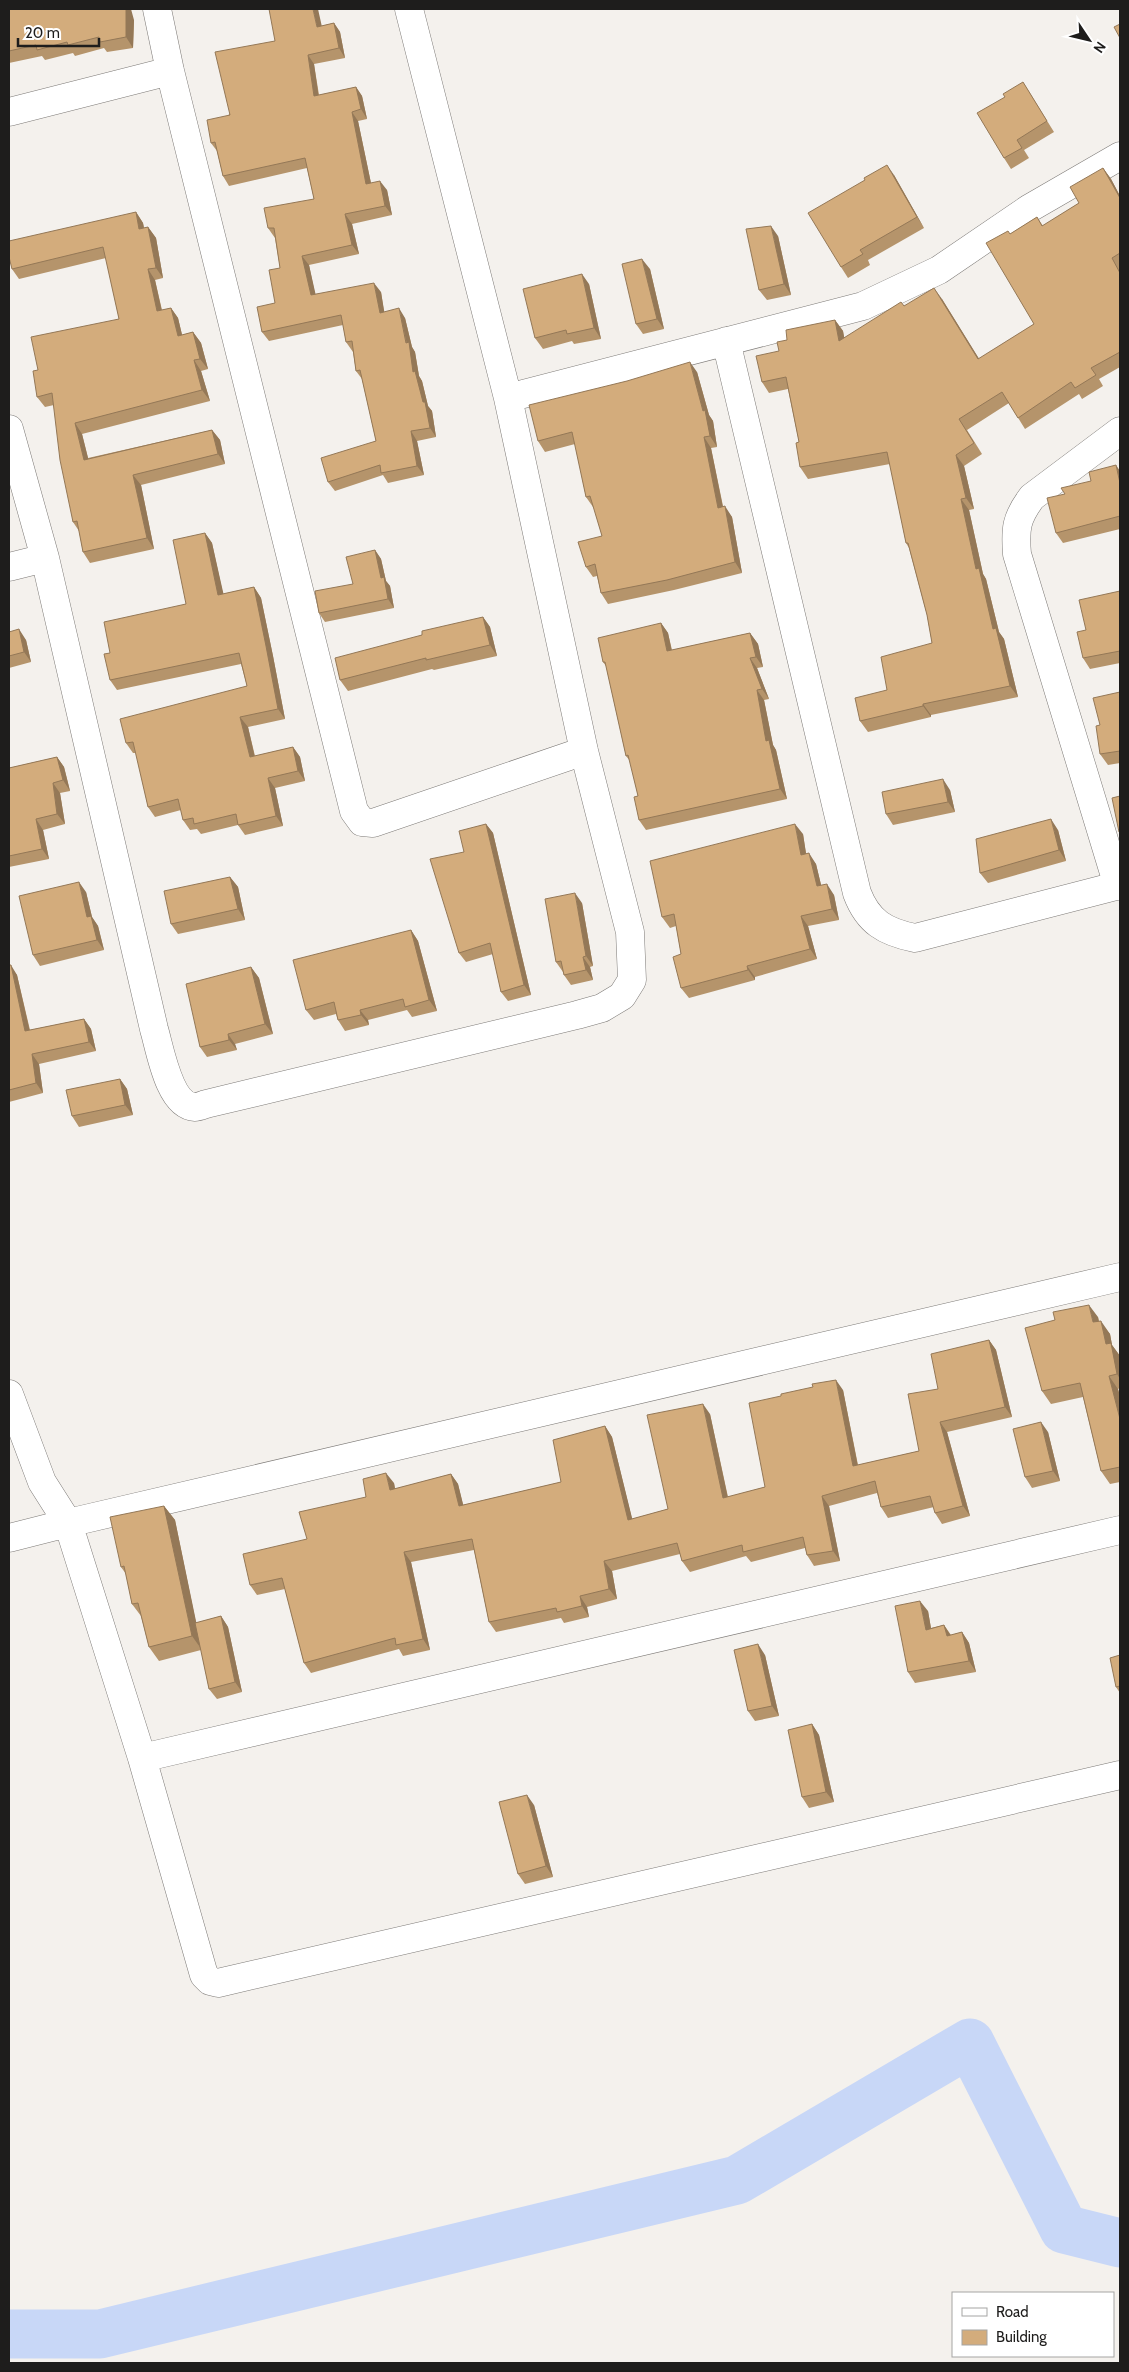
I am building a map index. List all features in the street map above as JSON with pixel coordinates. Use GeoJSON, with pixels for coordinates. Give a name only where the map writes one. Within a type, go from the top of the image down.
{"type":"FeatureCollection","features":[{"type":"Feature","properties":{"kind":"street"},"geometry":{"type":"LineString","coordinates":[[157,9],[170,71],[354,811],[362,822],[373,823],[584,751]]}},
{"type":"Feature","properties":{"kind":"street"},"geometry":{"type":"LineString","coordinates":[[9,430],[45,558],[154,1030],[173,1090],[181,1102],[195,1107],[577,1015],[602,1008],[622,996],[632,980],[630,932],[584,751],[508,398],[409,9]]}},
{"type":"Feature","properties":{"kind":"street"},"geometry":{"type":"LineString","coordinates":[[9,112],[170,71]]}},
{"type":"Feature","properties":{"kind":"street"},"geometry":{"type":"LineString","coordinates":[[508,398],[863,306],[931,274],[1030,208],[1120,156]]}},
{"type":"Feature","properties":{"kind":"street"},"geometry":{"type":"LineString","coordinates":[[726,342],[857,893],[864,910],[879,925],[896,934],[915,938],[1119,886],[1020,564],[1015,532],[1021,511],[1032,497],[1120,431]]}},
{"type":"Feature","properties":{"kind":"street"},"geometry":{"type":"LineString","coordinates":[[9,567],[45,558]]}},
{"type":"Feature","properties":{"kind":"street"},"geometry":{"type":"LineString","coordinates":[[9,1538],[1120,1277]]}},
{"type":"Feature","properties":{"kind":"street"},"geometry":{"type":"LineString","coordinates":[[9,1394],[42,1482],[68,1524],[142,1758],[204,1975],[210,1981],[218,1983],[1120,1775]]}},
{"type":"Feature","properties":{"kind":"street"},"geometry":{"type":"LineString","coordinates":[[142,1758],[1120,1530]]}},
{"type":"Feature","properties":{"kind":"building"},"geometry":{"type":"Polygon","coordinates":[[[9,9],[126,9],[126,37],[100,42],[99,37],[68,45],[67,42],[37,50],[36,45],[9,51],[9,9]]]}},
{"type":"Feature","properties":{"kind":"building"},"geometry":{"type":"Polygon","coordinates":[[[269,9],[313,9],[317,27],[334,23],[339,48],[308,55],[314,96],[356,87],[361,109],[352,112],[366,184],[380,181],[385,206],[345,214],[352,245],[302,256],[311,295],[374,283],[380,313],[399,308],[406,343],[409,342],[413,372],[415,371],[423,402],[425,402],[430,428],[411,431],[417,466],[381,473],[380,465],[328,482],[321,458],[376,441],[360,370],[356,371],[352,341],[346,342],[341,315],[262,332],[257,307],[275,303],[269,270],[280,268],[274,228],[268,228],[264,208],[314,199],[305,158],[223,176],[215,142],[211,143],[207,120],[230,115],[215,52],[275,41],[269,9]]]}},
{"type":"Feature","properties":{"kind":"building"},"geometry":{"type":"Polygon","coordinates":[[[1120,24],[1120,38],[1114,27],[1120,24]]]}},
{"type":"Feature","properties":{"kind":"building"},"geometry":{"type":"Polygon","coordinates":[[[1023,82],[1047,121],[1017,140],[1022,148],[1004,158],[977,113],[1005,97],[1003,94],[1023,82]]]}},
{"type":"Feature","properties":{"kind":"building"},"geometry":{"type":"Polygon","coordinates":[[[887,165],[917,217],[860,250],[863,254],[841,267],[808,213],[887,165]]]}},
{"type":"Feature","properties":{"kind":"building"},"geometry":{"type":"Polygon","coordinates":[[[1103,168],[1120,198],[1120,253],[1112,258],[1120,273],[1120,352],[1091,368],[1096,375],[1075,388],[1071,382],[1018,418],[1002,392],[959,419],[974,443],[956,455],[966,498],[961,499],[976,569],[979,568],[993,629],[996,628],[1010,686],[923,704],[923,706],[860,721],[855,698],[887,690],[881,657],[932,643],[927,615],[908,543],[906,543],[887,452],[800,467],[796,443],[799,442],[786,377],[762,382],[756,356],[779,351],[777,342],[787,340],[786,330],[835,320],[839,341],[901,302],[904,306],[934,288],[978,359],[1034,324],[986,243],[1008,231],[1010,234],[1037,217],[1042,226],[1079,203],[1070,187],[1103,168]]]}},
{"type":"Feature","properties":{"kind":"building"},"geometry":{"type":"Polygon","coordinates":[[[136,212],[139,229],[148,227],[156,268],[148,269],[157,311],[171,308],[178,336],[193,332],[200,359],[194,360],[202,390],[75,423],[84,460],[212,430],[218,454],[133,475],[147,538],[83,552],[77,521],[73,522],[60,460],[52,393],[37,397],[33,371],[38,370],[31,337],[119,319],[103,247],[12,269],[9,257],[9,241],[136,212]]]}},
{"type":"Feature","properties":{"kind":"building"},"geometry":{"type":"Polygon","coordinates":[[[771,226],[784,284],[759,290],[746,229],[771,226]]]}},
{"type":"Feature","properties":{"kind":"building"},"geometry":{"type":"Polygon","coordinates":[[[642,259],[657,319],[636,324],[622,264],[642,259]]]}},
{"type":"Feature","properties":{"kind":"building"},"geometry":{"type":"Polygon","coordinates":[[[582,274],[594,328],[567,334],[566,330],[535,338],[523,289],[582,274]]]}},
{"type":"Feature","properties":{"kind":"building"},"geometry":{"type":"Polygon","coordinates":[[[690,362],[703,411],[705,410],[710,436],[704,437],[718,508],[725,506],[735,562],[667,580],[601,593],[595,564],[586,567],[578,542],[602,536],[590,496],[586,497],[572,432],[538,441],[529,405],[627,381],[690,362]]]}},
{"type":"Feature","properties":{"kind":"building"},"geometry":{"type":"Polygon","coordinates":[[[1116,465],[1120,483],[1120,516],[1056,533],[1047,498],[1065,494],[1061,488],[1091,481],[1089,472],[1116,465]]]}},
{"type":"Feature","properties":{"kind":"building"},"geometry":{"type":"Polygon","coordinates":[[[205,533],[218,595],[254,587],[266,646],[278,709],[240,717],[250,757],[293,747],[298,771],[268,778],[276,816],[238,825],[236,814],[194,824],[193,818],[183,820],[178,799],[148,807],[133,742],[126,743],[120,719],[247,686],[239,653],[110,680],[104,654],[110,653],[104,622],[186,604],[173,540],[205,533]]]}},
{"type":"Feature","properties":{"kind":"building"},"geometry":{"type":"Polygon","coordinates":[[[375,550],[381,578],[384,577],[388,599],[319,613],[315,591],[353,584],[346,557],[375,550]]]}},
{"type":"Feature","properties":{"kind":"building"},"geometry":{"type":"Polygon","coordinates":[[[1120,591],[1120,651],[1083,658],[1077,632],[1086,630],[1079,600],[1120,591]]]}},
{"type":"Feature","properties":{"kind":"building"},"geometry":{"type":"Polygon","coordinates":[[[483,617],[490,645],[426,660],[426,658],[340,680],[335,658],[422,635],[422,631],[483,617]]]}},
{"type":"Feature","properties":{"kind":"building"},"geometry":{"type":"Polygon","coordinates":[[[661,623],[667,651],[750,633],[756,657],[750,658],[762,689],[757,690],[766,741],[769,740],[780,789],[639,820],[634,797],[638,796],[628,755],[626,756],[598,638],[661,623]]]}},
{"type":"Feature","properties":{"kind":"building"},"geometry":{"type":"Polygon","coordinates":[[[19,629],[24,652],[9,656],[9,632],[19,629]]]}},
{"type":"Feature","properties":{"kind":"building"},"geometry":{"type":"Polygon","coordinates":[[[1120,692],[1120,751],[1100,754],[1096,726],[1100,725],[1093,698],[1120,692]]]}},
{"type":"Feature","properties":{"kind":"building"},"geometry":{"type":"Polygon","coordinates":[[[57,757],[63,780],[53,783],[57,814],[36,819],[42,849],[9,856],[9,768],[57,757]]]}},
{"type":"Feature","properties":{"kind":"building"},"geometry":{"type":"Polygon","coordinates":[[[943,779],[948,802],[886,814],[882,792],[943,779]]]}},
{"type":"Feature","properties":{"kind":"building"},"geometry":{"type":"Polygon","coordinates":[[[1120,796],[1120,832],[1119,832],[1112,798],[1120,796]]]}},
{"type":"Feature","properties":{"kind":"building"},"geometry":{"type":"Polygon","coordinates":[[[1051,819],[1059,850],[980,873],[976,839],[1051,819]]]}},
{"type":"Feature","properties":{"kind":"building"},"geometry":{"type":"Polygon","coordinates":[[[486,824],[524,985],[501,992],[490,943],[459,953],[430,859],[464,852],[459,831],[486,824]]]}},
{"type":"Feature","properties":{"kind":"building"},"geometry":{"type":"Polygon","coordinates":[[[795,824],[801,855],[809,853],[817,886],[827,884],[832,909],[801,916],[810,949],[747,966],[748,970],[681,988],[673,957],[681,954],[674,914],[662,917],[650,861],[795,824]]]}},
{"type":"Feature","properties":{"kind":"building"},"geometry":{"type":"Polygon","coordinates":[[[230,877],[238,909],[171,924],[164,891],[230,877]]]}},
{"type":"Feature","properties":{"kind":"building"},"geometry":{"type":"Polygon","coordinates":[[[79,882],[87,917],[91,916],[97,940],[33,955],[19,896],[79,882]]]}},
{"type":"Feature","properties":{"kind":"building"},"geometry":{"type":"Polygon","coordinates":[[[575,893],[586,956],[583,957],[586,970],[564,975],[561,961],[556,962],[545,899],[575,893]]]}},
{"type":"Feature","properties":{"kind":"building"},"geometry":{"type":"Polygon","coordinates":[[[411,930],[429,1000],[405,1007],[403,999],[360,1010],[361,1015],[338,1020],[334,1002],[306,1010],[293,960],[411,930]]]}},
{"type":"Feature","properties":{"kind":"building"},"geometry":{"type":"Polygon","coordinates":[[[9,965],[11,965],[25,1031],[84,1019],[89,1042],[32,1054],[36,1083],[9,1090],[9,965]]]}},
{"type":"Feature","properties":{"kind":"building"},"geometry":{"type":"Polygon","coordinates":[[[251,967],[265,1024],[228,1034],[229,1040],[200,1047],[186,984],[251,967]]]}},
{"type":"Feature","properties":{"kind":"building"},"geometry":{"type":"Polygon","coordinates":[[[120,1079],[125,1105],[72,1116],[66,1090],[120,1079]]]}},
{"type":"Feature","properties":{"kind":"building"},"geometry":{"type":"Polygon","coordinates":[[[1089,1305],[1093,1322],[1101,1321],[1106,1344],[1111,1343],[1117,1374],[1109,1376],[1120,1419],[1120,1467],[1101,1471],[1080,1383],[1042,1391],[1025,1328],[1055,1320],[1053,1312],[1089,1305]]]}},
{"type":"Feature","properties":{"kind":"building"},"geometry":{"type":"Polygon","coordinates":[[[989,1340],[1005,1407],[940,1422],[963,1506],[935,1513],[930,1496],[881,1507],[875,1481],[822,1496],[833,1551],[807,1555],[803,1537],[743,1552],[742,1545],[682,1561],[677,1543],[604,1561],[609,1589],[580,1596],[582,1606],[557,1612],[556,1608],[489,1622],[472,1539],[404,1552],[423,1639],[396,1645],[395,1638],[304,1663],[282,1578],[250,1585],[243,1554],[307,1539],[299,1512],[366,1497],[363,1479],[386,1473],[390,1490],[451,1474],[459,1506],[561,1482],[553,1440],[605,1426],[628,1520],[668,1509],[647,1415],[703,1404],[723,1498],[765,1487],[749,1403],[813,1387],[812,1384],[836,1380],[853,1466],[919,1451],[908,1394],[938,1389],[931,1354],[989,1340]]]}},
{"type":"Feature","properties":{"kind":"building"},"geometry":{"type":"Polygon","coordinates":[[[1041,1422],[1053,1471],[1025,1477],[1013,1429],[1041,1422]]]}},
{"type":"Feature","properties":{"kind":"building"},"geometry":{"type":"Polygon","coordinates":[[[164,1506],[192,1636],[149,1647],[138,1603],[132,1604],[124,1566],[121,1567],[110,1517],[164,1506]]]}},
{"type":"Feature","properties":{"kind":"building"},"geometry":{"type":"Polygon","coordinates":[[[920,1601],[926,1630],[944,1625],[947,1636],[962,1632],[969,1661],[908,1672],[895,1606],[920,1601]]]}},
{"type":"Feature","properties":{"kind":"building"},"geometry":{"type":"Polygon","coordinates":[[[221,1616],[235,1682],[209,1689],[195,1623],[221,1616]]]}},
{"type":"Feature","properties":{"kind":"building"},"geometry":{"type":"Polygon","coordinates":[[[758,1644],[772,1706],[748,1711],[734,1650],[758,1644]]]}},
{"type":"Feature","properties":{"kind":"building"},"geometry":{"type":"Polygon","coordinates":[[[1120,1655],[1120,1686],[1116,1687],[1110,1658],[1120,1655]]]}},
{"type":"Feature","properties":{"kind":"building"},"geometry":{"type":"Polygon","coordinates":[[[812,1724],[826,1792],[802,1797],[788,1730],[812,1724]]]}},
{"type":"Feature","properties":{"kind":"building"},"geometry":{"type":"Polygon","coordinates":[[[527,1795],[546,1866],[518,1874],[499,1802],[527,1795]]]}},
{"type":"Feature","properties":{"kind":"waterway"},"geometry":{"type":"LineString","coordinates":[[9,2334],[100,2334],[737,2180],[970,2043],[1064,2229],[1120,2243]]}}]}
